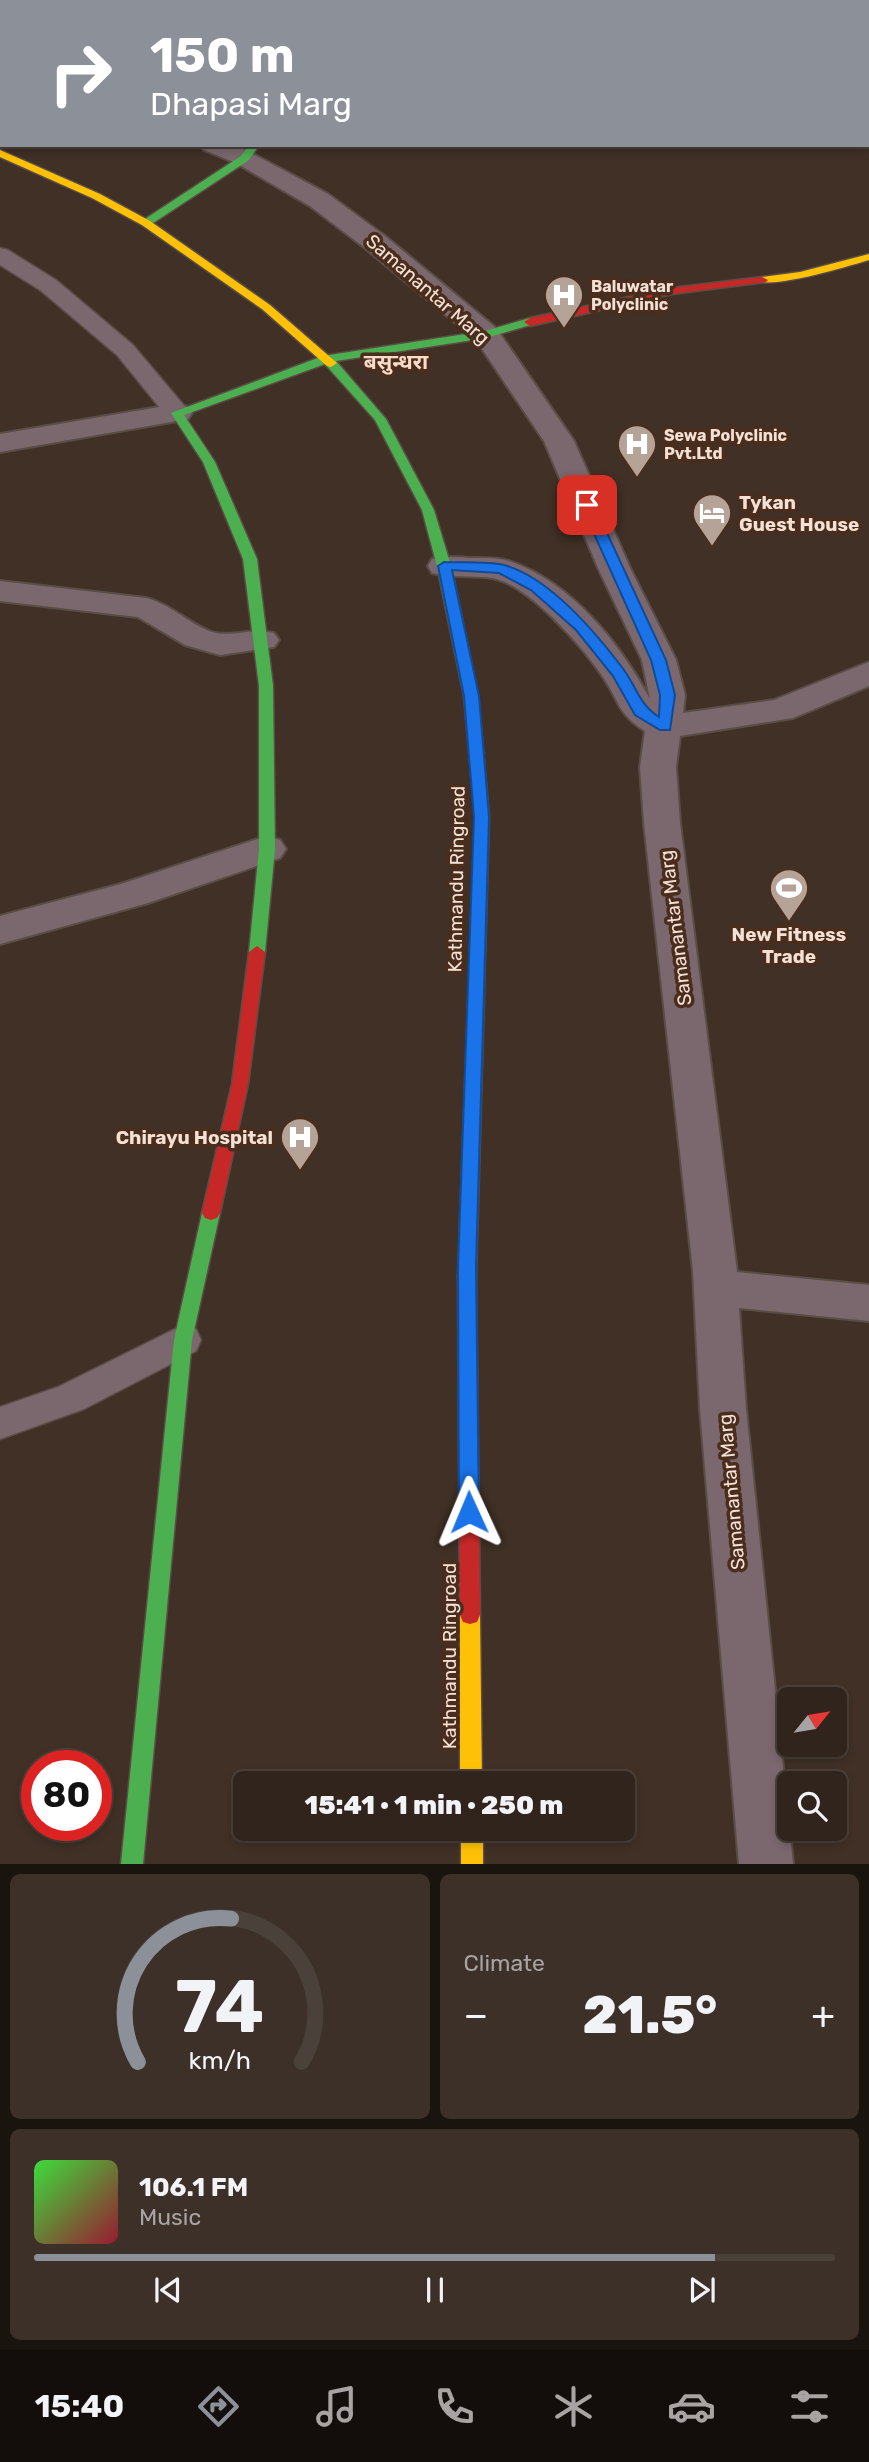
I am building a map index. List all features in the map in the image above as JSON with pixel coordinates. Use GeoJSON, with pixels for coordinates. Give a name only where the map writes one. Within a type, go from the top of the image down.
{"type":"FeatureCollection","features":[{"type":"Feature","properties":{"kind":"main road"},"geometry":{"type":"LineString","coordinates":[[146,223],[237,149]]}},
{"type":"Feature","properties":{"kind":"main road","name":"Kathmandu Ringroad"},"geometry":{"type":"LineString","coordinates":[[0,153],[146,223],[266,307],[327,359],[380,419],[428,510],[444,566],[471,696],[482,817],[467,1267],[471,1771]]}},
{"type":"Feature","properties":{"kind":"main road"},"geometry":{"type":"LineString","coordinates":[[132,1864],[183,1340],[240,1084],[267,849],[266,686],[250,559],[209,462],[177,413],[327,359],[486,334],[568,312],[672,291],[800,275],[869,257]]}},
{"type":"Feature","properties":{"kind":"main road"},"geometry":{"type":"LineString","coordinates":[[472,1841],[472,1864]]}},
{"type":"Feature","properties":{"kind":"street","name":"Samanantar Marg"},"geometry":{"type":"LineString","coordinates":[[237,149],[319,200],[375,242],[486,334],[559,441],[615,570],[659,660],[668,695],[658,767],[662,823],[715,1288],[723,1409],[766,1864]]}},
{"type":"Feature","properties":{"kind":"street"},"geometry":{"type":"LineString","coordinates":[[0,443],[177,413]]}},
{"type":"Feature","properties":{"kind":"street"},"geometry":{"type":"LineString","coordinates":[[444,566],[501,569],[536,587],[581,626],[619,674],[640,712],[665,727],[780,709],[869,673]]}},
{"type":"Feature","properties":{"kind":"street"},"geometry":{"type":"LineString","coordinates":[[0,592],[146,608],[197,638],[220,644],[262,640]]}},
{"type":"Feature","properties":{"kind":"street"},"geometry":{"type":"LineString","coordinates":[[0,930],[73,913],[162,886],[267,849]]}},
{"type":"Feature","properties":{"kind":"street"},"geometry":{"type":"LineString","coordinates":[[715,1288],[869,1303]]}},
{"type":"Feature","properties":{"kind":"lane"},"geometry":{"type":"LineString","coordinates":[[0,255],[48,285],[115,341],[177,413]]}},
{"type":"Feature","properties":{"kind":"lane"},"geometry":{"type":"LineString","coordinates":[[0,1423],[35,1413],[125,1372],[183,1340]]}},
{"type":"Feature","properties":{"kind":"traffic: fast"},"geometry":{"type":"LineString","coordinates":[[146,223],[245,158],[253,147]]}},
{"type":"Feature","properties":{"kind":"traffic: fast"},"geometry":{"type":"LineString","coordinates":[[257,952],[267,849],[266,686],[250,559],[209,462],[177,413],[327,359],[486,334],[530,322]]}},
{"type":"Feature","properties":{"kind":"traffic: fast"},"geometry":{"type":"LineString","coordinates":[[331,363],[380,419],[428,510],[444,566],[471,696],[482,816],[467,1277]]}},
{"type":"Feature","properties":{"kind":"traffic: fast"},"geometry":{"type":"LineString","coordinates":[[132,1864],[183,1340],[211,1213]]}},
{"type":"Feature","properties":{"kind":"traffic: slow"},"geometry":{"type":"LineString","coordinates":[[0,153],[96,196],[146,223],[266,307],[331,363]]}},
{"type":"Feature","properties":{"kind":"traffic: slow"},"geometry":{"type":"LineString","coordinates":[[762,280],[800,275],[869,257]]}},
{"type":"Feature","properties":{"kind":"traffic: slow"},"geometry":{"type":"LineString","coordinates":[[470,1615],[471,1771]]}},
{"type":"Feature","properties":{"kind":"traffic: slow"},"geometry":{"type":"LineString","coordinates":[[472,1841],[472,1864]]}},
{"type":"Feature","properties":{"kind":"traffic: jam"},"geometry":{"type":"LineString","coordinates":[[530,322],[672,291],[762,280]]}},
{"type":"Feature","properties":{"kind":"traffic: jam"},"geometry":{"type":"LineString","coordinates":[[211,1213],[240,1084],[257,952]]}},
{"type":"Feature","properties":{"kind":"traffic: jam"},"geometry":{"type":"LineString","coordinates":[[467,1277],[470,1615]]}},
{"type":"Feature","properties":{"kind":"place","name":"Baluwatar Polyclinic"},"geometry":{"type":"Point","coordinates":[564,329]}},
{"type":"Feature","properties":{"kind":"place","name":"Sewa Polyclinic Pvt.Ltd"},"geometry":{"type":"Point","coordinates":[637,478]}},
{"type":"Feature","properties":{"kind":"place","name":"Tykan Guest House"},"geometry":{"type":"Point","coordinates":[712,547]}},
{"type":"Feature","properties":{"kind":"place","name":"New Fitness Trade"},"geometry":{"type":"Point","coordinates":[789,922]}},
{"type":"Feature","properties":{"kind":"place","name":"Chirayu Hospital"},"geometry":{"type":"Point","coordinates":[300,1171]}},
{"type":"Feature","properties":{"kind":"district","name":"बसुन्धरा"},"geometry":{"type":"Point","coordinates":[396,362]}},
{"type":"Feature","properties":{"kind":"route"},"geometry":{"type":"LineString","coordinates":[[469,1512],[467,1267],[482,817],[471,696],[444,566],[501,569],[536,587],[581,626],[619,674],[640,712],[665,727],[668,695],[659,660],[587,505]]}}]}
